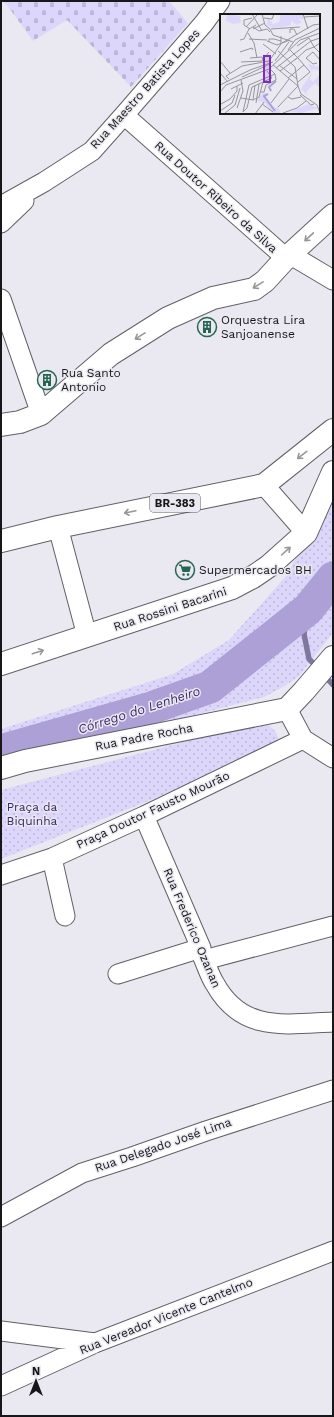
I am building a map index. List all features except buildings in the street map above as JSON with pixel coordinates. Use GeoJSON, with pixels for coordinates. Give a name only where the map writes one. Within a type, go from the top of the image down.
{"type":"FeatureCollection","features":[{"type":"Feature","properties":{"kind":"main road"},"geometry":{"type":"LineString","coordinates":[[1,425],[20,422],[41,414],[111,354],[168,318],[213,298],[254,289],[265,281],[286,258],[333,215]]}},
{"type":"Feature","properties":{"kind":"main road","name":"BR-383"},"geometry":{"type":"LineString","coordinates":[[1,541],[58,527],[264,485],[333,430]]}},
{"type":"Feature","properties":{"kind":"main road","name":"Rua Rossini Bacarini"},"geometry":{"type":"LineString","coordinates":[[1,664],[232,588],[253,577],[269,566],[306,533],[333,472]]}},
{"type":"Feature","properties":{"kind":"main road"},"geometry":{"type":"LineString","coordinates":[[287,709],[333,657]]}},
{"type":"Feature","properties":{"kind":"main road","name":"Rua Padre Rocha"},"geometry":{"type":"LineString","coordinates":[[1,768],[25,761],[287,709]]}},
{"type":"Feature","properties":{"kind":"street","name":"Rua Maestro Batista Lopes"},"geometry":{"type":"LineString","coordinates":[[1,206],[44,182],[92,151],[204,23],[220,1]]}},
{"type":"Feature","properties":{"kind":"street","name":"Rua Doutor Ribeiro da Silva"},"geometry":{"type":"LineString","coordinates":[[124,115],[286,258],[296,258],[333,280]]}},
{"type":"Feature","properties":{"kind":"street"},"geometry":{"type":"LineString","coordinates":[[1,222],[44,182]]}},
{"type":"Feature","properties":{"kind":"street"},"geometry":{"type":"LineString","coordinates":[[1,299],[41,414]]}},
{"type":"Feature","properties":{"kind":"street"},"geometry":{"type":"LineString","coordinates":[[264,485],[306,533]]}},
{"type":"Feature","properties":{"kind":"street"},"geometry":{"type":"LineString","coordinates":[[58,527],[87,636]]}},
{"type":"Feature","properties":{"kind":"street"},"geometry":{"type":"LineString","coordinates":[[287,709],[303,739],[333,758]]}},
{"type":"Feature","properties":{"kind":"street","name":"Praça Doutor Fausto Mourão"},"geometry":{"type":"LineString","coordinates":[[1,875],[52,858],[144,816],[303,739]]}},
{"type":"Feature","properties":{"kind":"street","name":"Rua Frederico Ozanan"},"geometry":{"type":"LineString","coordinates":[[144,816],[203,954],[214,984],[223,996],[244,1016],[269,1023],[283,1024],[333,1022]]}},
{"type":"Feature","properties":{"kind":"street"},"geometry":{"type":"LineString","coordinates":[[52,858],[65,916]]}},
{"type":"Feature","properties":{"kind":"street"},"geometry":{"type":"LineString","coordinates":[[118,974],[333,926]]}},
{"type":"Feature","properties":{"kind":"street","name":"Rua Delegado José Lima"},"geometry":{"type":"LineString","coordinates":[[1,1217],[82,1172],[132,1157],[206,1131],[333,1090]]}},
{"type":"Feature","properties":{"kind":"street","name":"Rua Vereador Vicente Cantelmo"},"geometry":{"type":"LineString","coordinates":[[1,1386],[95,1343],[333,1251]]}},
{"type":"Feature","properties":{"kind":"street"},"geometry":{"type":"LineString","coordinates":[[1,1331],[95,1343]]}},
{"type":"Feature","properties":{"kind":"green space"},"geometry":{"type":"Polygon","coordinates":[[[4,1],[169,1],[188,23],[131,87],[67,20],[33,41],[4,1]]]}},
{"type":"Feature","properties":{"kind":"green space"},"geometry":{"type":"Polygon","coordinates":[[[333,487],[333,633],[298,677],[264,697],[1,766],[1,729],[173,674],[229,640],[287,575],[333,487]]]}},
{"type":"Feature","properties":{"kind":"green space","name":"Praça da Biquinha"},"geometry":{"type":"Polygon","coordinates":[[[260,722],[270,727],[276,733],[279,740],[275,747],[156,798],[1,859],[1,790],[260,722]]]}},
{"type":"Feature","properties":{"kind":"waterway","name":"Córrego do Lenheiro"},"geometry":{"type":"LineString","coordinates":[[1,751],[151,708],[210,687],[308,609],[333,578]]}},
{"type":"Feature","properties":{"kind":"waterway"},"geometry":{"type":"LineString","coordinates":[[308,609],[304,634],[309,659],[318,668]]}},
{"type":"Feature","properties":{"kind":"waterway"},"geometry":{"type":"LineString","coordinates":[[324,675],[333,685]]}},
{"type":"Feature","properties":{"kind":"place","name":"Orquestra Lira Sanjoanense"},"geometry":{"type":"Point","coordinates":[207,327]}},
{"type":"Feature","properties":{"kind":"place","name":"Rua Santo Antonio"},"geometry":{"type":"Point","coordinates":[47,380]}},
{"type":"Feature","properties":{"kind":"place","name":"Supermercados BH"},"geometry":{"type":"Point","coordinates":[185,570]}}]}
